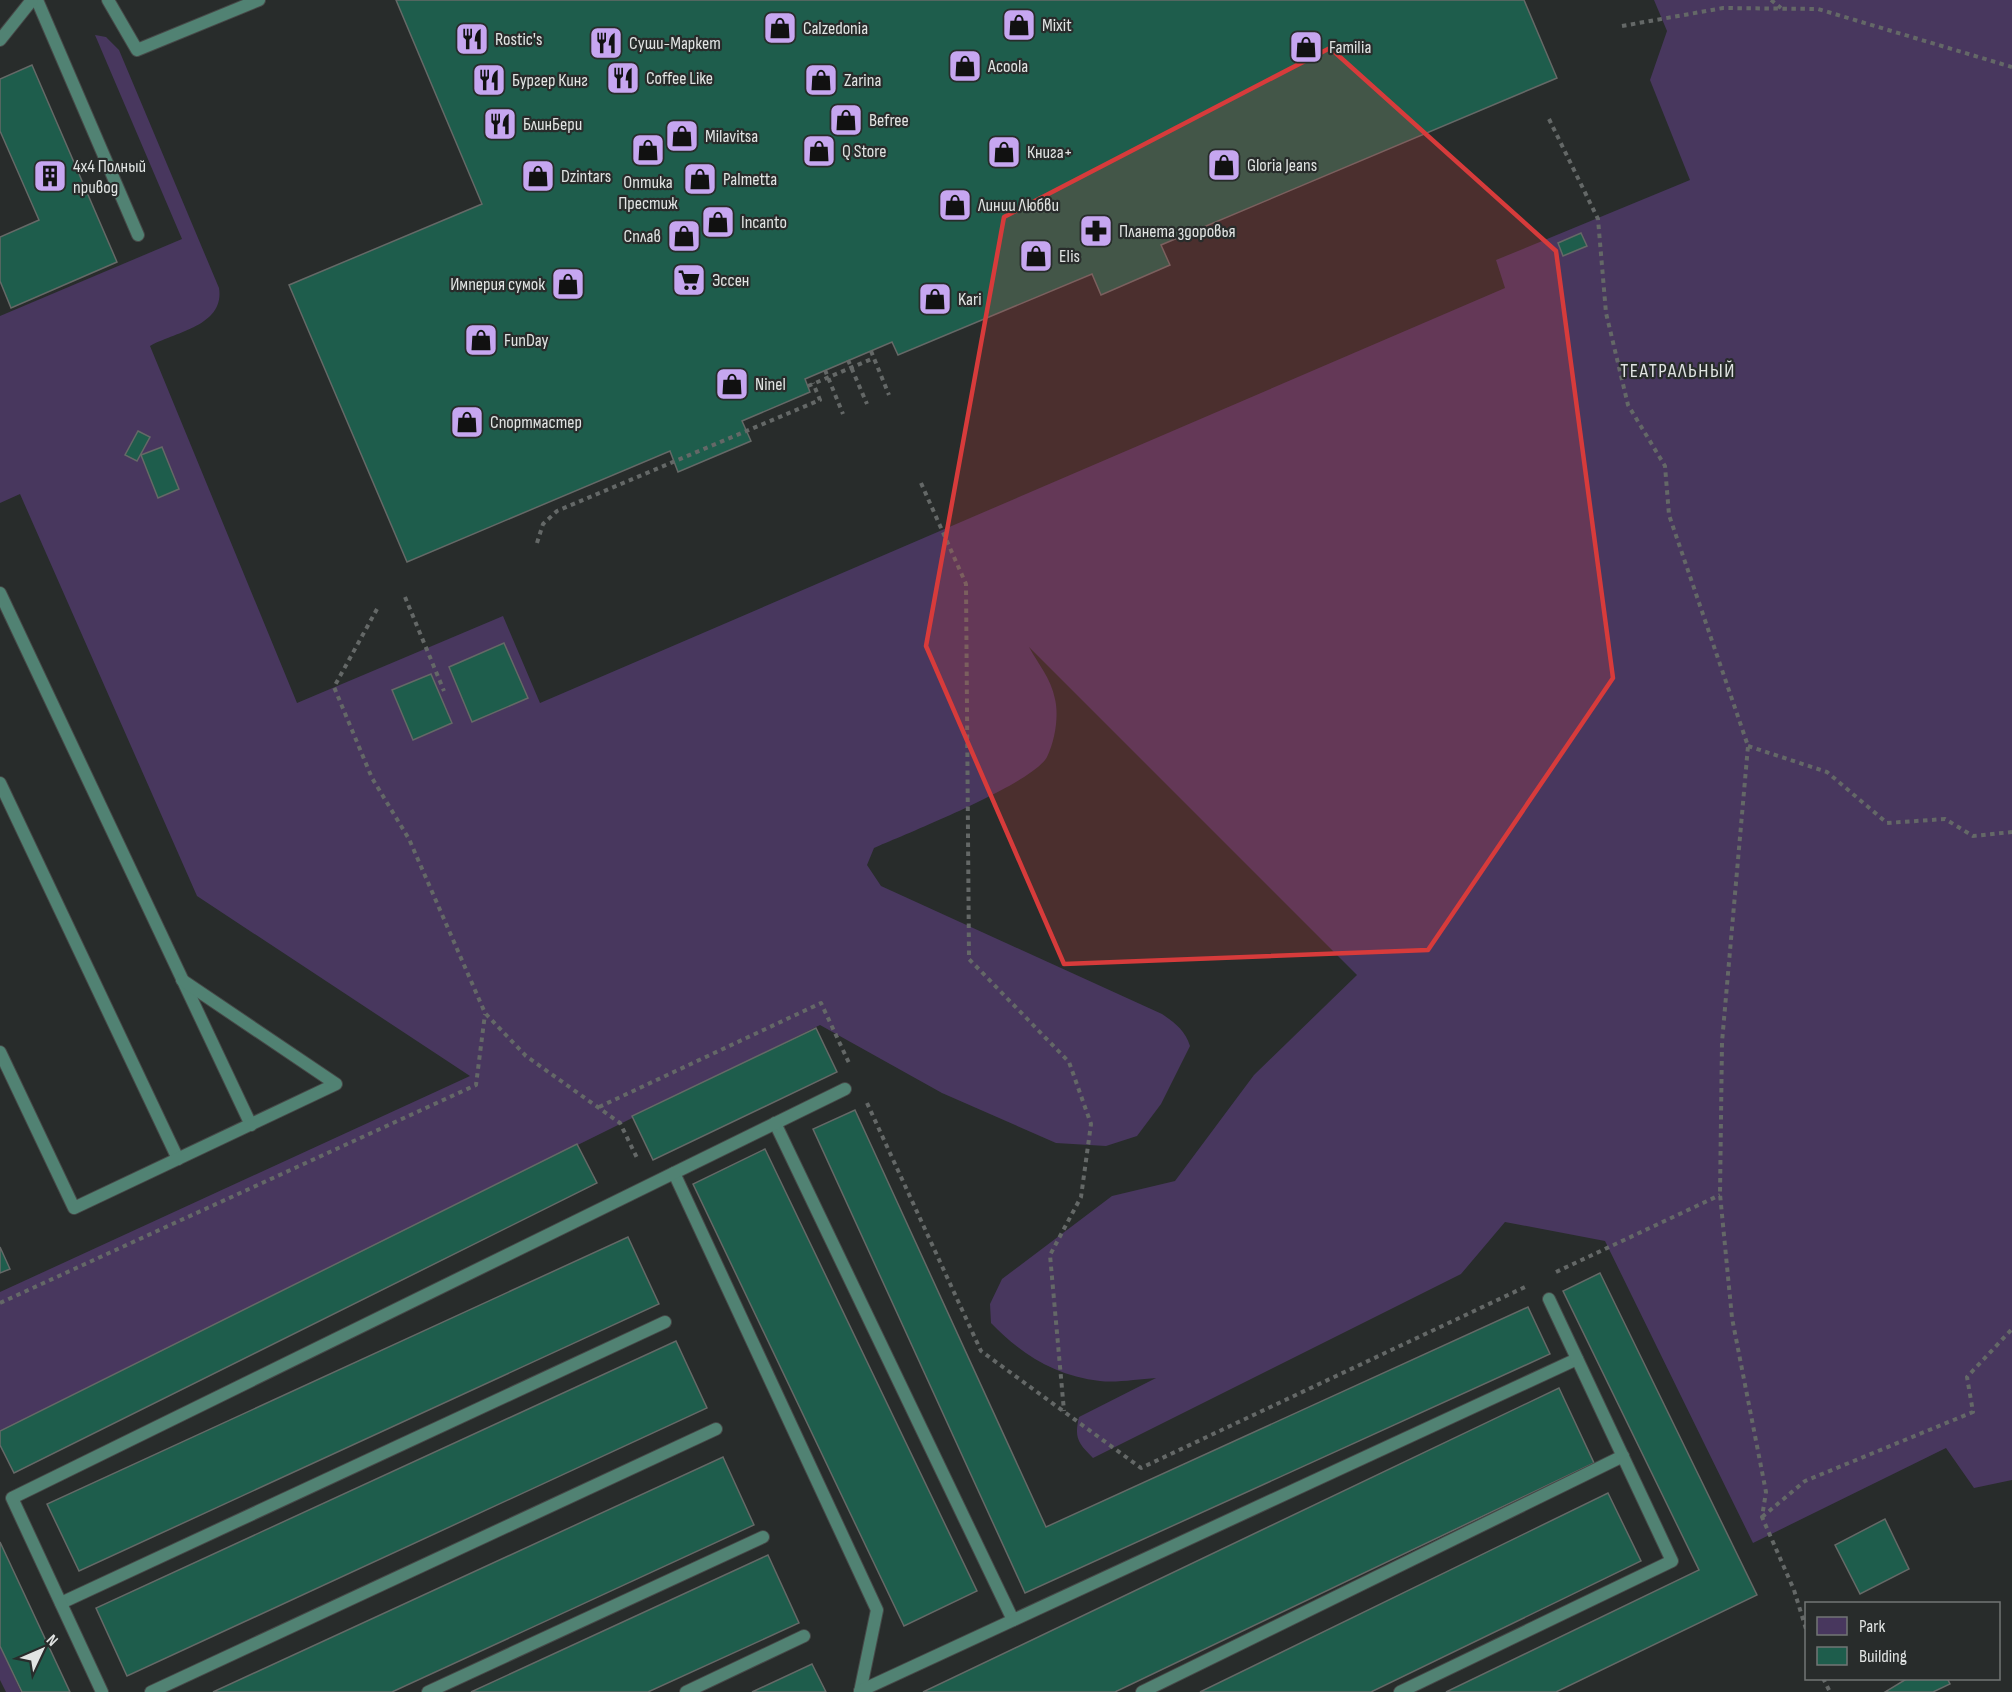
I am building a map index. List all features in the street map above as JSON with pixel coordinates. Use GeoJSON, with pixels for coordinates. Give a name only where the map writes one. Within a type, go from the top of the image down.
{"type":"FeatureCollection","features":[{"type":"Feature","properties":{"kind":"lane"},"geometry":{"type":"LineString","coordinates":[[0,40],[32,0]]}},
{"type":"Feature","properties":{"kind":"lane"},"geometry":{"type":"LineString","coordinates":[[37,0],[138,235]]}},
{"type":"Feature","properties":{"kind":"lane"},"geometry":{"type":"LineString","coordinates":[[108,0],[137,50],[259,0]]}},
{"type":"Feature","properties":{"kind":"lane"},"geometry":{"type":"LineString","coordinates":[[0,593],[251,1125]]}},
{"type":"Feature","properties":{"kind":"lane"},"geometry":{"type":"LineString","coordinates":[[0,783],[178,1159]]}},
{"type":"Feature","properties":{"kind":"lane"},"geometry":{"type":"LineString","coordinates":[[0,1052],[74,1208],[336,1084],[182,980]]}},
{"type":"Feature","properties":{"kind":"lane"},"geometry":{"type":"LineString","coordinates":[[102,1692],[12,1498],[845,1089]]}},
{"type":"Feature","properties":{"kind":"lane"},"geometry":{"type":"LineString","coordinates":[[775,1123],[1013,1620]]}},
{"type":"Feature","properties":{"kind":"lane"},"geometry":{"type":"LineString","coordinates":[[674,1173],[877,1610],[860,1691]]}},
{"type":"Feature","properties":{"kind":"lane"},"geometry":{"type":"LineString","coordinates":[[1400,1692],[1672,1561],[1549,1299]]}},
{"type":"Feature","properties":{"kind":"lane"},"geometry":{"type":"LineString","coordinates":[[61,1603],[665,1322]]}},
{"type":"Feature","properties":{"kind":"lane"},"geometry":{"type":"LineString","coordinates":[[860,1691],[1577,1359]]}},
{"type":"Feature","properties":{"kind":"lane"},"geometry":{"type":"LineString","coordinates":[[152,1692],[716,1429]]}},
{"type":"Feature","properties":{"kind":"lane"},"geometry":{"type":"LineString","coordinates":[[1142,1692],[1623,1456]]}},
{"type":"Feature","properties":{"kind":"lane"},"geometry":{"type":"LineString","coordinates":[[428,1692],[763,1537]]}},
{"type":"Feature","properties":{"kind":"lane"},"geometry":{"type":"LineString","coordinates":[[686,1692],[804,1636]]}},
{"type":"Feature","properties":{"kind":"path"},"geometry":{"type":"LineString","coordinates":[[1771,0],[1781,9]]}},
{"type":"Feature","properties":{"kind":"path"},"geometry":{"type":"LineString","coordinates":[[1622,26],[1723,8],[1818,9],[1952,51],[2012,67]]}},
{"type":"Feature","properties":{"kind":"path"},"geometry":{"type":"LineString","coordinates":[[1550,118],[1598,219],[1606,313],[1628,405],[1665,466],[1669,515],[1748,746],[1722,1042],[1720,1194],[1732,1318],[1766,1491],[1762,1517],[1794,1590],[1805,1626]]}},
{"type":"Feature","properties":{"kind":"path"},"geometry":{"type":"LineString","coordinates":[[871,351],[889,395]]}},
{"type":"Feature","properties":{"kind":"path"},"geometry":{"type":"LineString","coordinates":[[808,386],[874,358]]}},
{"type":"Feature","properties":{"kind":"path"},"geometry":{"type":"LineString","coordinates":[[849,360],[867,404]]}},
{"type":"Feature","properties":{"kind":"path"},"geometry":{"type":"LineString","coordinates":[[825,370],[843,414]]}},
{"type":"Feature","properties":{"kind":"path"},"geometry":{"type":"LineString","coordinates":[[537,543],[543,525],[557,511],[820,400],[813,383]]}},
{"type":"Feature","properties":{"kind":"path"},"geometry":{"type":"LineString","coordinates":[[921,483],[966,584],[969,959],[1069,1062],[1091,1124],[1081,1197],[1050,1255],[1064,1412]]}},
{"type":"Feature","properties":{"kind":"path"},"geometry":{"type":"LineString","coordinates":[[405,597],[444,691]]}},
{"type":"Feature","properties":{"kind":"path"},"geometry":{"type":"LineString","coordinates":[[377,609],[334,687],[372,778],[409,839],[485,1013],[526,1056],[620,1123],[650,1185]]}},
{"type":"Feature","properties":{"kind":"path"},"geometry":{"type":"LineString","coordinates":[[1748,746],[1827,772],[1887,824],[1945,819],[1973,836],[2012,832]]}},
{"type":"Feature","properties":{"kind":"path"},"geometry":{"type":"LineString","coordinates":[[599,1107],[821,1003],[851,1069]]}},
{"type":"Feature","properties":{"kind":"path"},"geometry":{"type":"LineString","coordinates":[[0,1303],[476,1085],[485,1013]]}},
{"type":"Feature","properties":{"kind":"path"},"geometry":{"type":"LineString","coordinates":[[866,1101],[981,1351],[1141,1468],[1527,1286]]}},
{"type":"Feature","properties":{"kind":"path"},"geometry":{"type":"LineString","coordinates":[[1549,1276],[1720,1194]]}},
{"type":"Feature","properties":{"kind":"path"},"geometry":{"type":"LineString","coordinates":[[1762,1517],[1805,1481],[1973,1412],[1967,1377],[2012,1329]]}},
{"type":"Feature","properties":{"kind":"highlighted area"},"geometry":{"type":"Polygon","coordinates":[[[1330,48],[1556,251],[1613,678],[1428,950],[1064,964],[926,646],[1004,217],[1330,48]]]}},
{"type":"Feature","properties":{"kind":"green space"},"geometry":{"type":"Polygon","coordinates":[[[1654,0],[2012,0],[2012,1480],[1974,1488],[1946,1448],[1753,1543],[1605,1241],[1505,1222],[1461,1274],[1093,1458],[1078,1440],[1079,1417],[1156,1378],[1100,1381],[1054,1369],[1027,1354],[991,1323],[990,1304],[1002,1279],[1112,1196],[1175,1181],[1254,1075],[1357,975],[1029,647],[1051,684],[1056,706],[1056,728],[1047,757],[1037,768],[995,794],[874,848],[867,865],[881,886],[1162,1014],[1179,1027],[1190,1046],[1161,1104],[1137,1136],[1106,1146],[1056,1143],[942,1093],[820,1025],[0,1431],[0,1292],[470,1076],[197,896],[20,494],[0,503],[0,316],[182,239],[95,35],[106,37],[119,50],[219,288],[219,301],[214,311],[206,319],[196,326],[150,346],[297,703],[503,616],[540,703],[1505,288],[1496,260],[1690,180],[1650,80],[1667,31],[1654,0]]]}},
{"type":"Feature","properties":{"kind":"green space"},"geometry":{"type":"Polygon","coordinates":[[[0,1646],[21,1692],[6,1692],[0,1680],[0,1646]]]}},
{"type":"Feature","properties":{"kind":"building","name":"Эссен"},"geometry":{"type":"Polygon","coordinates":[[[396,0],[1524,0],[1557,78],[1161,245],[1170,265],[1101,295],[1092,274],[898,355],[892,342],[805,379],[810,392],[742,421],[751,441],[678,472],[670,451],[407,562],[289,285],[482,204],[396,0]]]}},
{"type":"Feature","properties":{"kind":"building","name":"4x4 Полный привод"},"geometry":{"type":"Polygon","coordinates":[[[32,65],[117,262],[11,308],[0,281],[0,237],[39,220],[0,131],[0,79],[32,65]]]}},
{"type":"Feature","properties":{"kind":"building"},"geometry":{"type":"Polygon","coordinates":[[[1581,233],[1587,246],[1563,256],[1558,243],[1581,233]]]}},
{"type":"Feature","properties":{"kind":"building"},"geometry":{"type":"Polygon","coordinates":[[[138,431],[150,437],[137,461],[125,455],[138,431]]]}},
{"type":"Feature","properties":{"kind":"building"},"geometry":{"type":"Polygon","coordinates":[[[162,447],[179,489],[158,498],[141,455],[162,447]]]}},
{"type":"Feature","properties":{"kind":"building"},"geometry":{"type":"Polygon","coordinates":[[[504,643],[528,698],[472,722],[449,667],[504,643]]]}},
{"type":"Feature","properties":{"kind":"building"},"geometry":{"type":"Polygon","coordinates":[[[431,674],[452,723],[413,740],[392,690],[431,674]]]}},
{"type":"Feature","properties":{"kind":"building"},"geometry":{"type":"Polygon","coordinates":[[[816,1028],[837,1072],[653,1160],[632,1116],[816,1028]]]}},
{"type":"Feature","properties":{"kind":"building"},"geometry":{"type":"Polygon","coordinates":[[[855,1110],[1046,1527],[1528,1307],[1550,1354],[1025,1593],[813,1129],[855,1110]]]}},
{"type":"Feature","properties":{"kind":"building"},"geometry":{"type":"Polygon","coordinates":[[[577,1144],[597,1183],[14,1473],[0,1445],[0,1431],[577,1144]]]}},
{"type":"Feature","properties":{"kind":"building"},"geometry":{"type":"Polygon","coordinates":[[[765,1149],[977,1591],[904,1626],[693,1184],[765,1149]]]}},
{"type":"Feature","properties":{"kind":"building"},"geometry":{"type":"Polygon","coordinates":[[[628,1237],[659,1304],[79,1571],[47,1504],[628,1237]]]}},
{"type":"Feature","properties":{"kind":"building"},"geometry":{"type":"Polygon","coordinates":[[[0,1247],[10,1269],[0,1273],[0,1247]]]}},
{"type":"Feature","properties":{"kind":"building"},"geometry":{"type":"Polygon","coordinates":[[[1600,1273],[1757,1595],[1556,1692],[1446,1692],[1699,1570],[1563,1291],[1600,1273]]]}},
{"type":"Feature","properties":{"kind":"building"},"geometry":{"type":"Polygon","coordinates":[[[676,1341],[707,1408],[127,1676],[96,1608],[676,1341]]]}},
{"type":"Feature","properties":{"kind":"building"},"geometry":{"type":"Polygon","coordinates":[[[1559,1388],[1594,1463],[1115,1692],[923,1692],[1559,1388]]]}},
{"type":"Feature","properties":{"kind":"building"},"geometry":{"type":"Polygon","coordinates":[[[723,1457],[754,1525],[392,1692],[213,1692],[723,1457]]]}},
{"type":"Feature","properties":{"kind":"building"},"geometry":{"type":"Polygon","coordinates":[[[1608,1493],[1641,1561],[1371,1692],[1200,1692],[1608,1493]]]}},
{"type":"Feature","properties":{"kind":"building"},"geometry":{"type":"Polygon","coordinates":[[[1885,1519],[1909,1569],[1860,1594],[1835,1545],[1885,1519]]]}},
{"type":"Feature","properties":{"kind":"building"},"geometry":{"type":"Polygon","coordinates":[[[0,1542],[70,1692],[22,1692],[0,1646],[0,1542]]]}},
{"type":"Feature","properties":{"kind":"building"},"geometry":{"type":"Polygon","coordinates":[[[768,1555],[799,1623],[648,1692],[471,1692],[768,1555]]]}},
{"type":"Feature","properties":{"kind":"building"},"geometry":{"type":"Polygon","coordinates":[[[812,1664],[826,1692],[752,1692],[812,1664]]]}},
{"type":"Feature","properties":{"kind":"building"},"geometry":{"type":"Polygon","coordinates":[[[1905,1680],[1948,1680],[1950,1684],[1933,1692],[1885,1692],[1905,1680]]]}},
{"type":"Feature","properties":{"kind":"place","name":"Mixit"},"geometry":{"type":"Point","coordinates":[1019,25]}},
{"type":"Feature","properties":{"kind":"place","name":"Calzedonia"},"geometry":{"type":"Point","coordinates":[780,28]}},
{"type":"Feature","properties":{"kind":"place","name":"Rostic's"},"geometry":{"type":"Point","coordinates":[472,39]}},
{"type":"Feature","properties":{"kind":"place","name":"Суши-Маркет"},"geometry":{"type":"Point","coordinates":[606,43]}},
{"type":"Feature","properties":{"kind":"place","name":"Familia"},"geometry":{"type":"Point","coordinates":[1306,47]}},
{"type":"Feature","properties":{"kind":"place","name":"Acoola"},"geometry":{"type":"Point","coordinates":[965,66]}},
{"type":"Feature","properties":{"kind":"place","name":"Coffee Like"},"geometry":{"type":"Point","coordinates":[623,78]}},
{"type":"Feature","properties":{"kind":"place","name":"Бургер Кинг"},"geometry":{"type":"Point","coordinates":[489,80]}},
{"type":"Feature","properties":{"kind":"place","name":"Zarina"},"geometry":{"type":"Point","coordinates":[821,80]}},
{"type":"Feature","properties":{"kind":"place","name":"Befree"},"geometry":{"type":"Point","coordinates":[846,120]}},
{"type":"Feature","properties":{"kind":"place","name":"БлинБери"},"geometry":{"type":"Point","coordinates":[500,124]}},
{"type":"Feature","properties":{"kind":"place","name":"Milavitsa"},"geometry":{"type":"Point","coordinates":[682,136]}},
{"type":"Feature","properties":{"kind":"place","name":"Оптика Престиж"},"geometry":{"type":"Point","coordinates":[648,150]}},
{"type":"Feature","properties":{"kind":"place","name":"Q Store"},"geometry":{"type":"Point","coordinates":[819,151]}},
{"type":"Feature","properties":{"kind":"place","name":"Книга+"},"geometry":{"type":"Point","coordinates":[1004,152]}},
{"type":"Feature","properties":{"kind":"place","name":"Gloria Jeans"},"geometry":{"type":"Point","coordinates":[1224,165]}},
{"type":"Feature","properties":{"kind":"place","name":"4x4 Полный привод"},"geometry":{"type":"Point","coordinates":[50,176]}},
{"type":"Feature","properties":{"kind":"place","name":"Dzintars"},"geometry":{"type":"Point","coordinates":[538,176]}},
{"type":"Feature","properties":{"kind":"place","name":"Palmetta"},"geometry":{"type":"Point","coordinates":[700,179]}},
{"type":"Feature","properties":{"kind":"place","name":"Линии Любви"},"geometry":{"type":"Point","coordinates":[955,205]}},
{"type":"Feature","properties":{"kind":"place","name":"Incanto"},"geometry":{"type":"Point","coordinates":[718,222]}},
{"type":"Feature","properties":{"kind":"place","name":"Планета здоровья"},"geometry":{"type":"Point","coordinates":[1096,231]}},
{"type":"Feature","properties":{"kind":"place","name":"Сплав"},"geometry":{"type":"Point","coordinates":[684,236]}},
{"type":"Feature","properties":{"kind":"place","name":"Elis"},"geometry":{"type":"Point","coordinates":[1036,256]}},
{"type":"Feature","properties":{"kind":"place","name":"Эссен"},"geometry":{"type":"Point","coordinates":[689,280]}},
{"type":"Feature","properties":{"kind":"place","name":"Империя сумок"},"geometry":{"type":"Point","coordinates":[568,284]}},
{"type":"Feature","properties":{"kind":"place","name":"Kari"},"geometry":{"type":"Point","coordinates":[935,299]}},
{"type":"Feature","properties":{"kind":"place","name":"FunDay"},"geometry":{"type":"Point","coordinates":[481,340]}},
{"type":"Feature","properties":{"kind":"place","name":"Ninel"},"geometry":{"type":"Point","coordinates":[732,384]}},
{"type":"Feature","properties":{"kind":"place","name":"Спортмастер"},"geometry":{"type":"Point","coordinates":[467,422]}},
{"type":"Feature","properties":{"kind":"district","name":"ТЕАТРАЛЬНЫЙ"},"geometry":{"type":"Point","coordinates":[1678,370]}}]}
